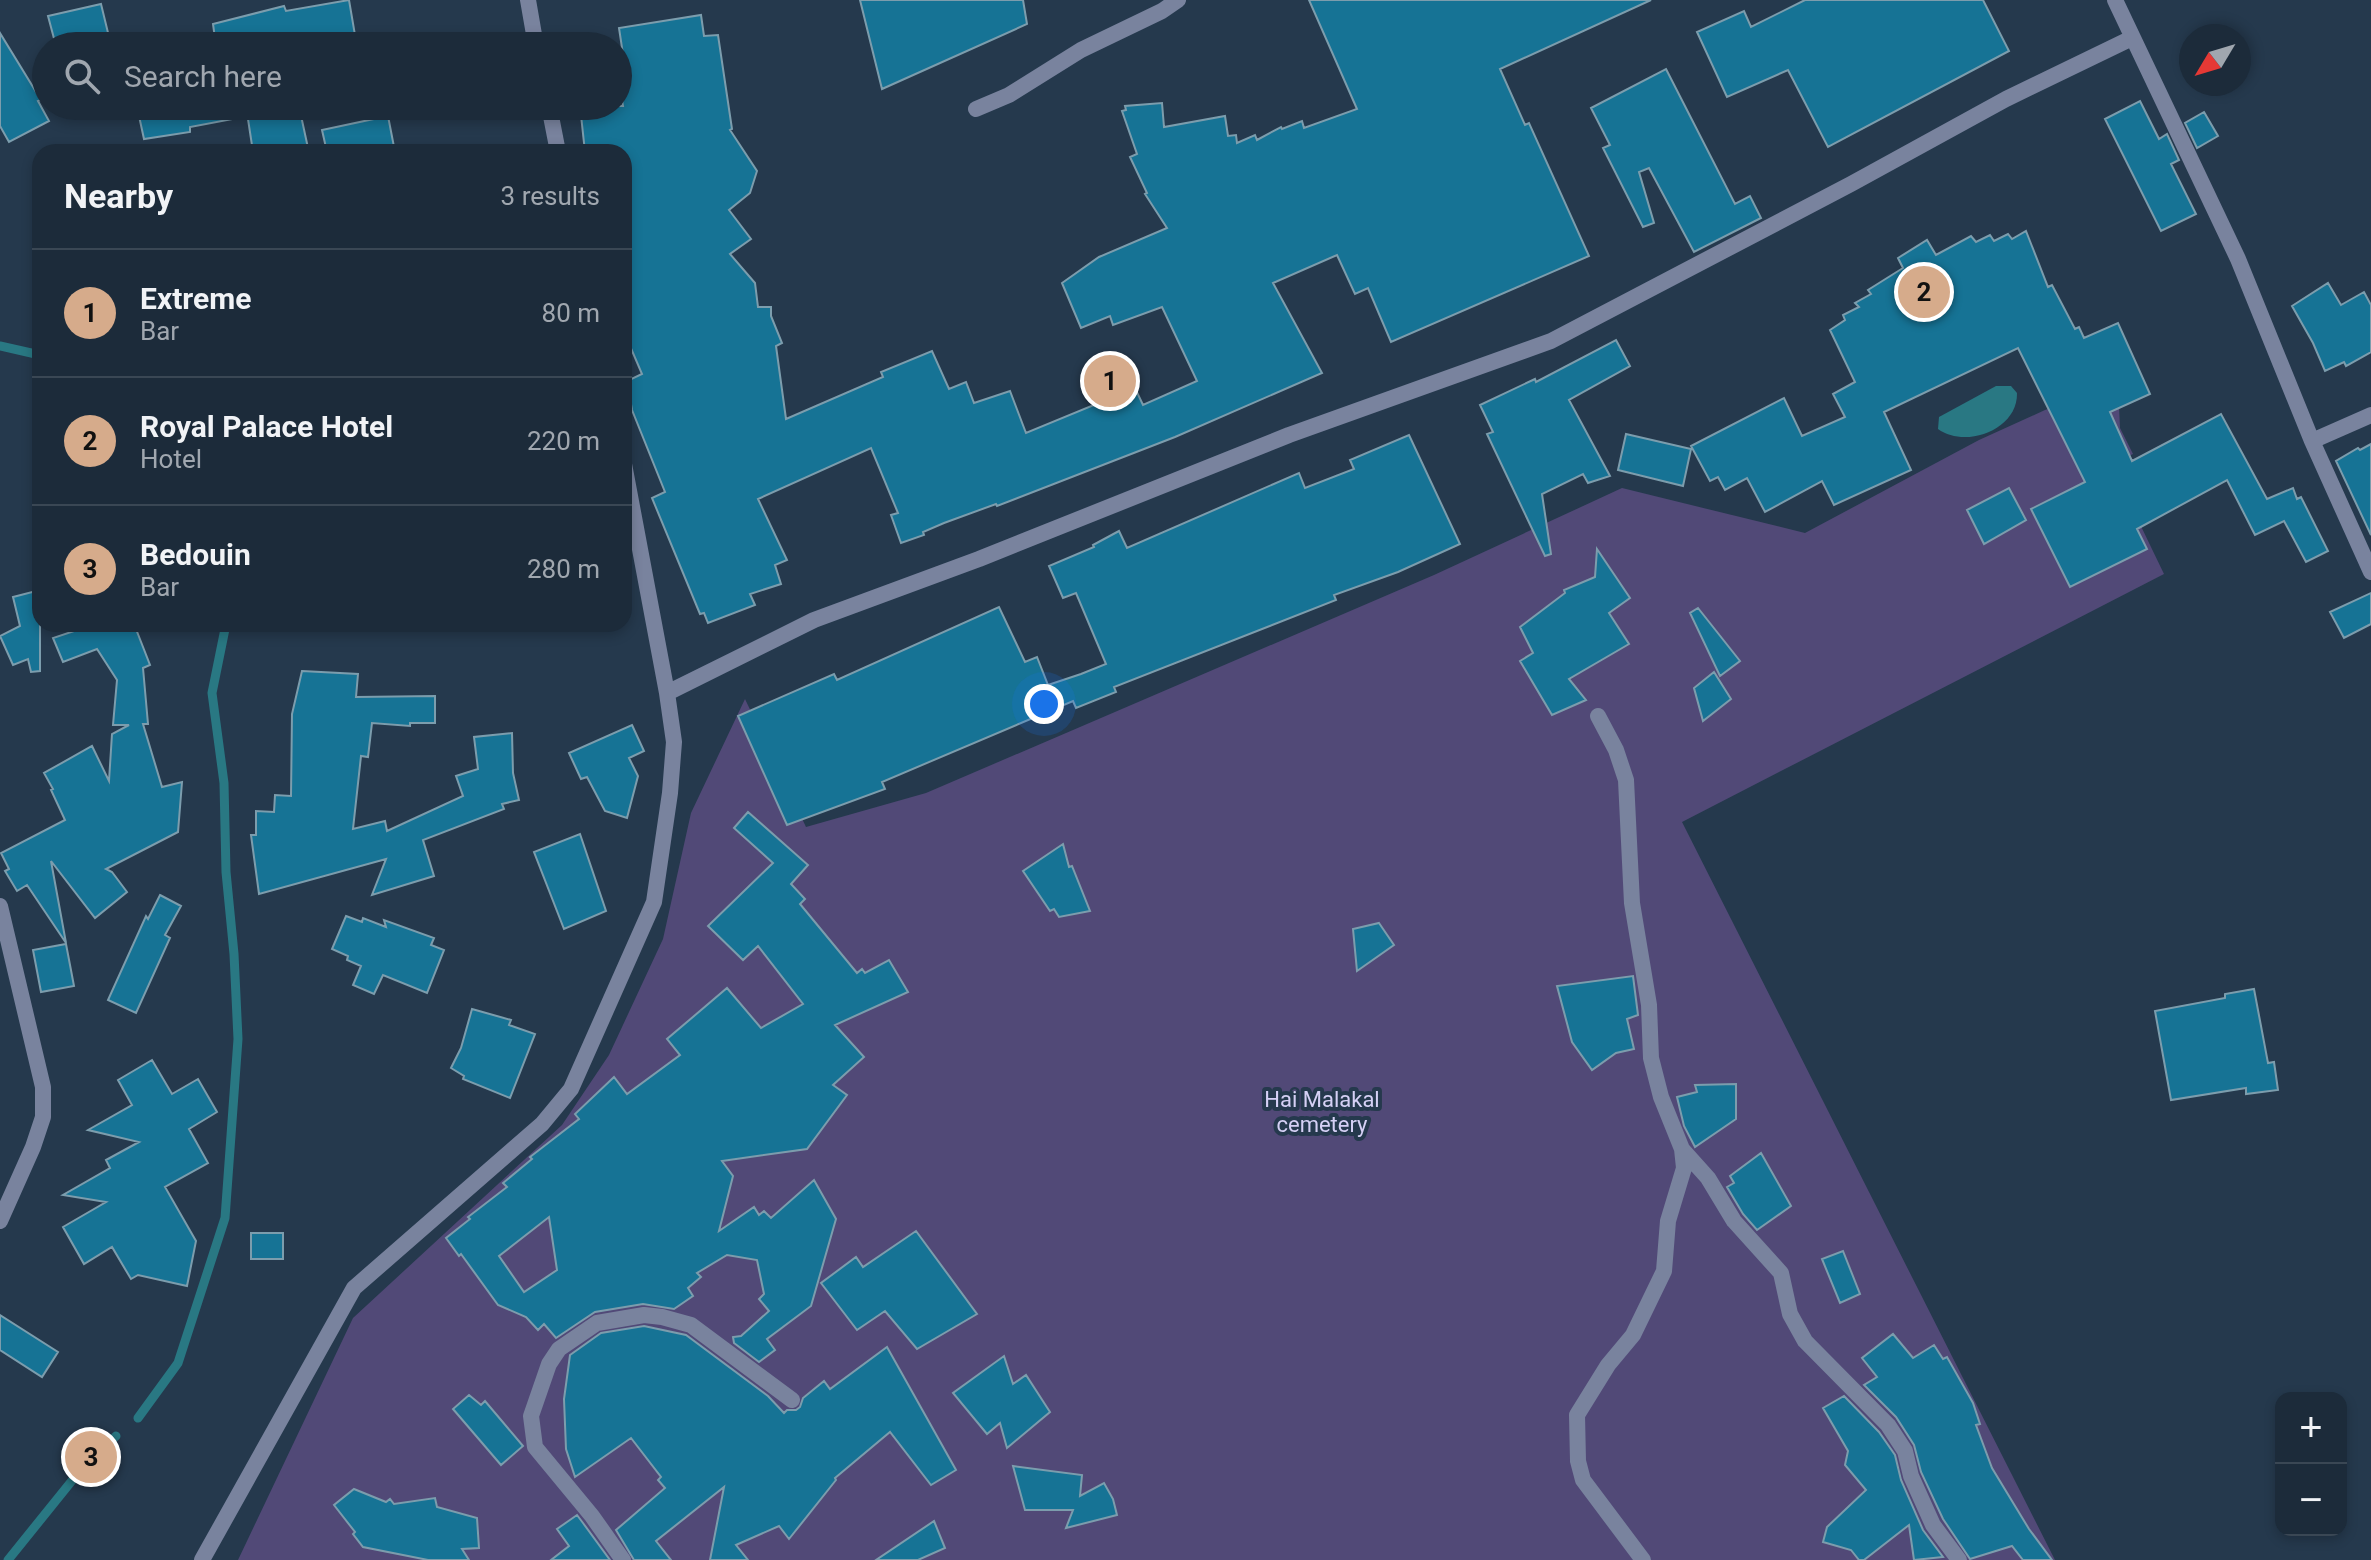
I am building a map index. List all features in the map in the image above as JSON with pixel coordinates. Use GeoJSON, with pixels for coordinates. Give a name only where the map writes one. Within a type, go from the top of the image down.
{"type":"FeatureCollection","features":[{"type":"Feature","properties":{"kind":"street"},"geometry":{"type":"LineString","coordinates":[[528,0],[534,32]]}},
{"type":"Feature","properties":{"kind":"street"},"geometry":{"type":"LineString","coordinates":[[976,109],[1009,95],[1081,50],[1162,11],[1178,0]]}},
{"type":"Feature","properties":{"kind":"street"},"geometry":{"type":"LineString","coordinates":[[2115,0],[2238,259],[2312,441],[2371,572]]}},
{"type":"Feature","properties":{"kind":"street"},"geometry":{"type":"LineString","coordinates":[[667,693],[814,620],[979,559],[1289,435],[1551,341],[2006,99],[2132,38]]}},
{"type":"Feature","properties":{"kind":"street"},"geometry":{"type":"LineString","coordinates":[[552,120],[556,144]]}},
{"type":"Feature","properties":{"kind":"street"},"geometry":{"type":"LineString","coordinates":[[2312,441],[2371,415]]}},
{"type":"Feature","properties":{"kind":"street"},"geometry":{"type":"LineString","coordinates":[[202,1560],[354,1288],[542,1124],[571,1089],[654,902],[674,742],[632,507]]}},
{"type":"Feature","properties":{"kind":"street"},"geometry":{"type":"LineString","coordinates":[[1598,716],[1616,750],[1626,780],[1632,903],[1649,1005],[1651,1058],[1661,1097],[1682,1149],[1684,1168],[1668,1221],[1664,1271],[1633,1335],[1608,1365],[1577,1415],[1578,1461],[1583,1480],[1643,1560]]}},
{"type":"Feature","properties":{"kind":"street"},"geometry":{"type":"LineString","coordinates":[[0,906],[43,1087],[43,1117],[0,1221]]}},
{"type":"Feature","properties":{"kind":"street"},"geometry":{"type":"LineString","coordinates":[[1682,1149],[1708,1178],[1734,1221],[1781,1273],[1790,1314],[1805,1341],[1888,1425],[1905,1451],[1911,1476],[1933,1525],[1959,1560]]}},
{"type":"Feature","properties":{"kind":"street"},"geometry":{"type":"LineString","coordinates":[[623,1560],[592,1516],[535,1447],[531,1416],[549,1364],[559,1349],[597,1323],[644,1315],[662,1317],[691,1325],[792,1400]]}},
{"type":"Feature","properties":{"kind":"green space","name":"Hai Malakal cemetery"},"geometry":{"type":"Polygon","coordinates":[[[2118,383],[2120,428],[2133,454],[2111,464],[2164,574],[1682,822],[2055,1560],[238,1560],[353,1318],[562,1125],[609,1055],[663,939],[691,813],[745,699],[806,827],[926,793],[1434,575],[1622,488],[1805,533],[1979,440],[2045,410],[2118,383]]]}},
{"type":"Feature","properties":{"kind":"shaded area"},"geometry":{"type":"Polygon","coordinates":[[[1996,386],[2011,386],[2017,393],[2015,406],[2000,426],[1975,436],[1962,437],[1938,429],[1939,417],[1996,386]]]}},
{"type":"Feature","properties":{"kind":"building"},"geometry":{"type":"Polygon","coordinates":[[[349,0],[354,32],[214,32],[213,24],[284,6],[286,11],[349,0]]]}},
{"type":"Feature","properties":{"kind":"building"},"geometry":{"type":"Polygon","coordinates":[[[860,0],[1023,0],[1027,24],[882,89],[860,0]]]}},
{"type":"Feature","properties":{"kind":"building"},"geometry":{"type":"Polygon","coordinates":[[[1309,0],[1651,0],[1500,69],[1525,125],[1529,123],[1589,256],[1391,342],[1368,288],[1355,294],[1337,255],[1273,283],[1322,373],[1175,437],[997,506],[944,523],[923,532],[924,535],[901,543],[891,515],[898,513],[871,448],[758,499],[787,560],[775,565],[781,584],[750,594],[755,605],[708,623],[704,613],[700,614],[652,498],[665,492],[632,410],[632,379],[642,374],[632,351],[632,144],[584,144],[582,120],[632,120],[632,32],[620,32],[619,28],[701,15],[704,36],[718,35],[730,130],[757,171],[750,193],[729,210],[751,239],[730,254],[755,283],[758,307],[771,307],[771,316],[782,343],[776,346],[786,419],[883,377],[881,372],[932,351],[949,389],[966,382],[974,403],[1010,391],[1026,433],[1135,388],[1143,405],[1197,381],[1162,307],[1113,325],[1110,316],[1081,328],[1062,283],[1099,257],[1167,228],[1145,194],[1130,157],[1137,154],[1122,111],[1126,110],[1125,106],[1162,103],[1164,127],[1225,116],[1228,136],[1236,135],[1237,143],[1255,135],[1257,140],[1281,127],[1302,121],[1304,128],[1357,109],[1309,0]]]}},
{"type":"Feature","properties":{"kind":"building"},"geometry":{"type":"Polygon","coordinates":[[[1805,0],[1983,0],[2009,51],[1828,147],[1788,70],[1727,97],[1697,32],[1744,11],[1751,27],[1805,0]]]}},
{"type":"Feature","properties":{"kind":"building"},"geometry":{"type":"Polygon","coordinates":[[[101,4],[108,32],[52,32],[48,16],[101,4]]]}},
{"type":"Feature","properties":{"kind":"building"},"geometry":{"type":"Polygon","coordinates":[[[0,33],[32,85],[32,120],[49,121],[9,142],[0,126],[0,33]]]}},
{"type":"Feature","properties":{"kind":"building"},"geometry":{"type":"Polygon","coordinates":[[[1666,69],[1735,204],[1750,196],[1761,218],[1694,252],[1649,168],[1639,172],[1654,223],[1643,227],[1603,148],[1610,145],[1591,108],[1666,69]]]}},
{"type":"Feature","properties":{"kind":"building"},"geometry":{"type":"Polygon","coordinates":[[[2140,101],[2159,139],[2167,134],[2179,160],[2171,164],[2196,214],[2161,231],[2105,119],[2140,101]]]}},
{"type":"Feature","properties":{"kind":"building"},"geometry":{"type":"Polygon","coordinates":[[[2204,112],[2218,136],[2197,148],[2185,123],[2204,112]]]}},
{"type":"Feature","properties":{"kind":"building"},"geometry":{"type":"Polygon","coordinates":[[[140,120],[227,120],[190,127],[190,132],[144,139],[140,120]]]}},
{"type":"Feature","properties":{"kind":"building"},"geometry":{"type":"Polygon","coordinates":[[[248,120],[302,120],[307,144],[252,144],[248,120]]]}},
{"type":"Feature","properties":{"kind":"building"},"geometry":{"type":"Polygon","coordinates":[[[369,120],[389,120],[393,144],[325,144],[322,130],[369,120]]]}},
{"type":"Feature","properties":{"kind":"building"},"geometry":{"type":"Polygon","coordinates":[[[2026,231],[2048,287],[2052,285],[2075,329],[2079,327],[2084,338],[2118,323],[2150,394],[2110,412],[2132,461],[2221,414],[2267,499],[2293,488],[2297,499],[2301,497],[2328,551],[2306,562],[2284,521],[2255,535],[2227,480],[2137,529],[2147,549],[2070,587],[2031,509],[2085,482],[2018,348],[1884,412],[1911,470],[1834,505],[1822,481],[1765,512],[1747,478],[1725,490],[1718,477],[1710,481],[1691,446],[1784,398],[1802,436],[1845,417],[1833,394],[1855,382],[1830,330],[1845,320],[1843,315],[1859,307],[1855,303],[1871,294],[1868,290],[1903,268],[1898,258],[1927,240],[1936,255],[1971,236],[1976,242],[1990,235],[1994,241],[2008,234],[2012,239],[2026,231]]]}},
{"type":"Feature","properties":{"kind":"building"},"geometry":{"type":"Polygon","coordinates":[[[2328,283],[2341,305],[2364,292],[2371,305],[2371,352],[2346,366],[2344,362],[2325,371],[2292,306],[2328,283]]]}},
{"type":"Feature","properties":{"kind":"building"},"geometry":{"type":"Polygon","coordinates":[[[1616,340],[1630,366],[1569,400],[1610,476],[1588,483],[1583,474],[1542,494],[1551,554],[1545,556],[1487,434],[1493,432],[1480,405],[1535,379],[1536,382],[1616,340]]]}},
{"type":"Feature","properties":{"kind":"building"},"geometry":{"type":"Polygon","coordinates":[[[1626,434],[1691,449],[1683,486],[1618,470],[1626,434]]]}},
{"type":"Feature","properties":{"kind":"building"},"geometry":{"type":"Polygon","coordinates":[[[1409,435],[1460,544],[1398,572],[1334,595],[1336,600],[1114,687],[1116,692],[1076,708],[1073,701],[882,782],[885,789],[787,825],[738,716],[834,674],[837,680],[999,607],[1025,662],[1037,657],[1048,685],[1106,664],[1076,593],[1063,598],[1049,566],[1094,547],[1119,531],[1127,548],[1299,473],[1305,488],[1354,469],[1350,460],[1409,435]]]}},
{"type":"Feature","properties":{"kind":"building"},"geometry":{"type":"Polygon","coordinates":[[[2371,444],[2371,535],[2336,461],[2371,444]]]}},
{"type":"Feature","properties":{"kind":"building"},"geometry":{"type":"Polygon","coordinates":[[[2009,488],[2026,520],[1984,544],[1967,510],[2009,488]]]}},
{"type":"Feature","properties":{"kind":"building"},"geometry":{"type":"Polygon","coordinates":[[[1597,549],[1630,598],[1609,613],[1629,644],[1569,679],[1586,700],[1552,715],[1520,661],[1533,653],[1520,627],[1565,593],[1564,590],[1595,577],[1597,549]]]}},
{"type":"Feature","properties":{"kind":"building"},"geometry":{"type":"Polygon","coordinates":[[[32,592],[32,632],[40,632],[40,671],[31,672],[28,659],[13,665],[0,636],[20,626],[13,597],[32,592]]]}},
{"type":"Feature","properties":{"kind":"building"},"geometry":{"type":"Polygon","coordinates":[[[2371,593],[2371,624],[2344,638],[2330,612],[2371,593]]]}},
{"type":"Feature","properties":{"kind":"building"},"geometry":{"type":"Polygon","coordinates":[[[1698,608],[1740,661],[1720,676],[1690,613],[1698,608]]]}},
{"type":"Feature","properties":{"kind":"building"},"geometry":{"type":"Polygon","coordinates":[[[71,632],[137,632],[150,665],[143,668],[148,724],[143,724],[162,787],[182,782],[178,832],[106,869],[112,872],[127,892],[95,918],[51,861],[66,943],[27,885],[17,891],[5,871],[9,869],[1,853],[65,820],[44,773],[92,746],[109,781],[112,734],[129,725],[113,725],[117,680],[97,649],[63,662],[53,638],[71,632]]]}},
{"type":"Feature","properties":{"kind":"building"},"geometry":{"type":"Polygon","coordinates":[[[302,671],[358,674],[356,697],[435,696],[435,723],[410,723],[410,726],[372,723],[368,757],[361,756],[353,829],[385,821],[387,831],[463,796],[456,776],[478,769],[474,737],[512,733],[513,773],[519,800],[502,804],[504,809],[423,840],[434,876],[372,895],[386,859],[259,894],[251,835],[256,835],[256,811],[274,812],[275,795],[291,796],[292,714],[302,671]]]}},
{"type":"Feature","properties":{"kind":"building"},"geometry":{"type":"Polygon","coordinates":[[[1714,672],[1731,699],[1703,721],[1694,688],[1714,672]]]}},
{"type":"Feature","properties":{"kind":"building"},"geometry":{"type":"Polygon","coordinates":[[[632,725],[644,751],[629,758],[638,776],[627,818],[605,811],[587,777],[581,779],[569,753],[632,725]]]}},
{"type":"Feature","properties":{"kind":"building"},"geometry":{"type":"Polygon","coordinates":[[[748,812],[808,865],[791,884],[805,899],[800,904],[857,973],[862,969],[865,973],[889,960],[908,992],[835,1025],[864,1057],[833,1085],[847,1095],[807,1149],[722,1161],[733,1176],[719,1231],[754,1207],[759,1215],[764,1211],[771,1218],[814,1180],[836,1219],[811,1306],[767,1339],[775,1350],[759,1362],[734,1343],[733,1337],[741,1336],[769,1311],[759,1299],[764,1294],[757,1260],[727,1255],[697,1273],[701,1277],[688,1288],[693,1296],[674,1309],[643,1304],[595,1312],[556,1338],[544,1324],[538,1330],[526,1317],[498,1305],[446,1238],[507,1187],[503,1183],[532,1159],[530,1157],[579,1119],[575,1114],[614,1077],[627,1094],[680,1055],[667,1039],[727,988],[761,1028],[803,1004],[758,946],[743,960],[708,926],[773,863],[734,828],[748,812]],[[549,1217],[499,1256],[524,1292],[557,1270],[549,1217]]]}},
{"type":"Feature","properties":{"kind":"building"},"geometry":{"type":"Polygon","coordinates":[[[580,834],[606,911],[564,929],[534,852],[580,834]]]}},
{"type":"Feature","properties":{"kind":"building"},"geometry":{"type":"Polygon","coordinates":[[[1063,844],[1069,867],[1072,866],[1090,911],[1059,917],[1054,909],[1050,911],[1023,871],[1063,844]]]}},
{"type":"Feature","properties":{"kind":"building"},"geometry":{"type":"Polygon","coordinates":[[[160,895],[181,906],[165,935],[170,938],[136,1013],[108,1000],[146,916],[148,919],[160,895]]]}},
{"type":"Feature","properties":{"kind":"building"},"geometry":{"type":"Polygon","coordinates":[[[346,916],[362,922],[363,918],[386,927],[384,920],[434,938],[431,945],[444,950],[427,993],[383,975],[374,994],[353,985],[361,966],[332,949],[346,916]]]}},
{"type":"Feature","properties":{"kind":"building"},"geometry":{"type":"Polygon","coordinates":[[[1379,923],[1394,945],[1357,971],[1353,929],[1379,923]]]}},
{"type":"Feature","properties":{"kind":"building"},"geometry":{"type":"Polygon","coordinates":[[[66,944],[74,986],[41,992],[33,950],[66,944]]]}},
{"type":"Feature","properties":{"kind":"building"},"geometry":{"type":"Polygon","coordinates":[[[1633,976],[1638,1015],[1627,1019],[1634,1049],[1616,1053],[1592,1070],[1572,1042],[1557,986],[1633,976]]]}},
{"type":"Feature","properties":{"kind":"building"},"geometry":{"type":"Polygon","coordinates":[[[2254,989],[2268,1063],[2274,1062],[2278,1090],[2246,1094],[2246,1088],[2171,1100],[2155,1011],[2225,998],[2225,994],[2254,989]]]}},
{"type":"Feature","properties":{"kind":"building"},"geometry":{"type":"Polygon","coordinates":[[[472,1009],[511,1020],[509,1025],[535,1034],[510,1098],[463,1079],[464,1076],[451,1068],[461,1048],[472,1009]]]}},
{"type":"Feature","properties":{"kind":"building"},"geometry":{"type":"Polygon","coordinates":[[[152,1060],[172,1094],[198,1079],[217,1112],[189,1129],[208,1163],[165,1187],[196,1241],[187,1286],[138,1275],[131,1279],[112,1247],[84,1264],[63,1227],[106,1202],[63,1195],[110,1168],[106,1160],[139,1142],[88,1130],[132,1105],[118,1080],[152,1060]]]}},
{"type":"Feature","properties":{"kind":"building"},"geometry":{"type":"Polygon","coordinates":[[[1736,1084],[1736,1119],[1695,1147],[1684,1126],[1677,1097],[1697,1092],[1695,1085],[1736,1084]]]}},
{"type":"Feature","properties":{"kind":"building"},"geometry":{"type":"Polygon","coordinates":[[[1761,1153],[1791,1206],[1757,1230],[1727,1187],[1734,1183],[1730,1176],[1761,1153]]]}},
{"type":"Feature","properties":{"kind":"building"},"geometry":{"type":"Polygon","coordinates":[[[916,1231],[977,1314],[917,1349],[885,1311],[857,1330],[821,1283],[856,1257],[863,1267],[916,1231]]]}},
{"type":"Feature","properties":{"kind":"building"},"geometry":{"type":"Polygon","coordinates":[[[251,1233],[283,1233],[283,1259],[251,1259],[251,1233]]]}},
{"type":"Feature","properties":{"kind":"building"},"geometry":{"type":"Polygon","coordinates":[[[1843,1251],[1860,1294],[1840,1303],[1822,1259],[1843,1251]]]}},
{"type":"Feature","properties":{"kind":"building"},"geometry":{"type":"Polygon","coordinates":[[[0,1315],[58,1352],[42,1377],[0,1350],[0,1315]]]}},
{"type":"Feature","properties":{"kind":"building"},"geometry":{"type":"Polygon","coordinates":[[[644,1326],[686,1335],[768,1396],[784,1413],[800,1407],[803,1398],[824,1381],[830,1389],[887,1347],[956,1470],[931,1485],[890,1432],[835,1478],[789,1539],[779,1526],[736,1545],[748,1560],[710,1560],[724,1487],[656,1541],[671,1560],[634,1560],[616,1530],[665,1488],[658,1480],[661,1477],[631,1438],[575,1477],[566,1449],[564,1399],[570,1355],[601,1333],[644,1326]]]}},
{"type":"Feature","properties":{"kind":"building"},"geometry":{"type":"Polygon","coordinates":[[[1893,1334],[1913,1358],[1934,1345],[1943,1359],[1947,1357],[1973,1403],[1980,1424],[1976,1425],[1992,1468],[2052,1560],[2023,1560],[2012,1546],[1970,1559],[1943,1519],[1921,1472],[1914,1445],[1896,1417],[1864,1385],[1877,1377],[1862,1358],[1893,1334]]]}},
{"type":"Feature","properties":{"kind":"building"},"geometry":{"type":"Polygon","coordinates":[[[1004,1356],[1013,1384],[1026,1375],[1050,1412],[1007,1448],[1000,1423],[987,1434],[953,1393],[1004,1356]]]}},
{"type":"Feature","properties":{"kind":"building"},"geometry":{"type":"Polygon","coordinates":[[[469,1395],[481,1405],[485,1401],[523,1446],[501,1465],[453,1409],[469,1395]]]}},
{"type":"Feature","properties":{"kind":"building"},"geometry":{"type":"Polygon","coordinates":[[[1844,1396],[1879,1432],[1895,1455],[1901,1480],[1923,1530],[1943,1557],[1914,1560],[1909,1525],[1864,1560],[1859,1560],[1851,1550],[1823,1542],[1827,1527],[1866,1490],[1845,1465],[1848,1451],[1823,1408],[1844,1396]]]}},
{"type":"Feature","properties":{"kind":"building"},"geometry":{"type":"Polygon","coordinates":[[[1013,1466],[1082,1475],[1080,1496],[1104,1483],[1117,1515],[1066,1528],[1073,1510],[1025,1510],[1013,1466]]]}},
{"type":"Feature","properties":{"kind":"building"},"geometry":{"type":"Polygon","coordinates":[[[354,1489],[386,1502],[390,1499],[394,1504],[435,1498],[437,1507],[477,1518],[479,1548],[462,1549],[469,1560],[428,1560],[363,1547],[334,1505],[354,1489]]]}},
{"type":"Feature","properties":{"kind":"building"},"geometry":{"type":"Polygon","coordinates":[[[577,1515],[610,1560],[551,1560],[569,1546],[557,1529],[577,1515]]]}},
{"type":"Feature","properties":{"kind":"building"},"geometry":{"type":"Polygon","coordinates":[[[934,1521],[945,1548],[918,1560],[876,1560],[934,1521]]]}},
{"type":"Feature","properties":{"kind":"waterway"},"geometry":{"type":"LineString","coordinates":[[0,346],[32,353]]}},
{"type":"Feature","properties":{"kind":"waterway"},"geometry":{"type":"LineString","coordinates":[[138,1418],[178,1363],[225,1218],[238,1039],[226,872],[224,783],[212,693],[224,632]]}},
{"type":"Feature","properties":{"kind":"waterway"},"geometry":{"type":"LineString","coordinates":[[8,1560],[83,1467],[116,1436]]}},
{"type":"Feature","properties":{"kind":"place","name":"Royal Palace Hotel"},"geometry":{"type":"Point","coordinates":[1924,292]}},
{"type":"Feature","properties":{"kind":"place","name":"Extreme"},"geometry":{"type":"Point","coordinates":[1110,381]}},
{"type":"Feature","properties":{"kind":"place","name":"Bedouin"},"geometry":{"type":"Point","coordinates":[91,1457]}}]}
